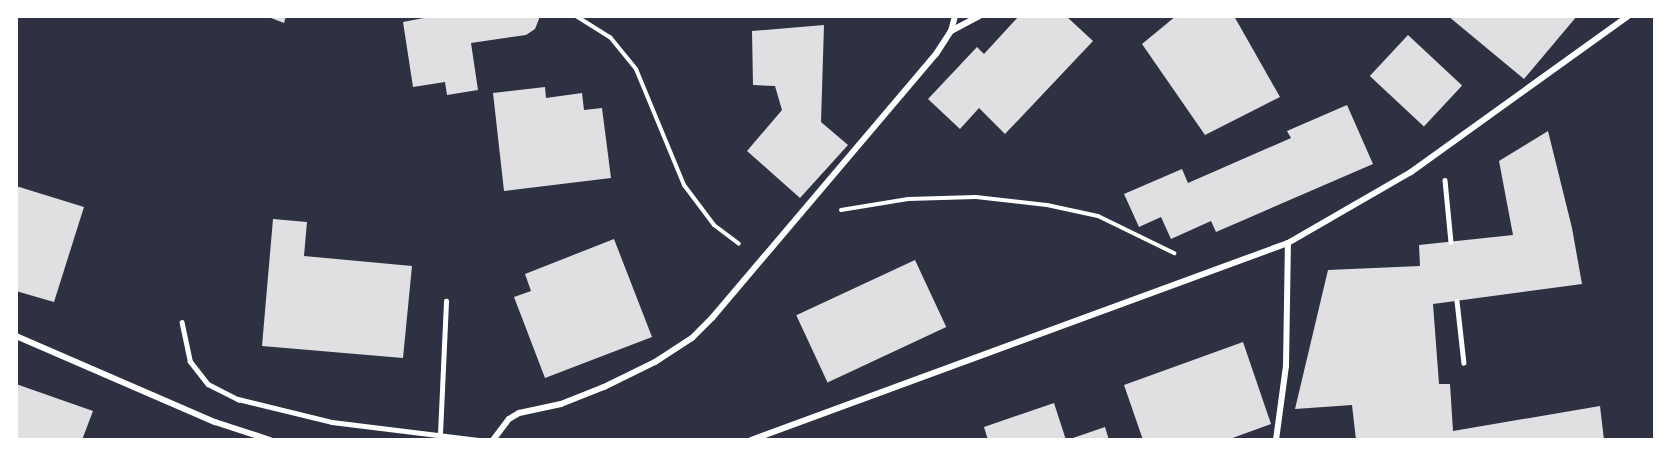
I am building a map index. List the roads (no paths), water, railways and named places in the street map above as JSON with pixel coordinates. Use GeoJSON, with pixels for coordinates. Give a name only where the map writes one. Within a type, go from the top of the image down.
{"type":"FeatureCollection","features":[{"type":"Feature","properties":{"kind":"street"},"geometry":{"type":"LineString","coordinates":[[493,440],[509,418],[519,413],[561,404],[604,387],[655,362],[692,338],[761,261],[936,54],[951,31],[955,16]]}},
{"type":"Feature","properties":{"kind":"street"},"geometry":{"type":"LineString","coordinates":[[951,31],[979,16]]}},
{"type":"Feature","properties":{"kind":"street"},"geometry":{"type":"LineString","coordinates":[[751,440],[1288,243],[1411,172],[1628,16]]}},
{"type":"Feature","properties":{"kind":"street"},"geometry":{"type":"LineString","coordinates":[[1276,440],[1286,366],[1288,243]]}},
{"type":"Feature","properties":{"kind":"street"},"geometry":{"type":"LineString","coordinates":[[16,336],[214,422],[270,440]]}},
{"type":"Feature","properties":{"kind":"lane"},"geometry":{"type":"LineString","coordinates":[[1445,180],[1451,242]]}},
{"type":"Feature","properties":{"kind":"lane"},"geometry":{"type":"LineString","coordinates":[[440,434],[446,301]]}},
{"type":"Feature","properties":{"kind":"lane"},"geometry":{"type":"LineString","coordinates":[[1457,301],[1464,363]]}},
{"type":"Feature","properties":{"kind":"lane"},"geometry":{"type":"LineString","coordinates":[[182,322],[190,361],[208,384],[238,399],[332,422],[478,440]]}}]}
